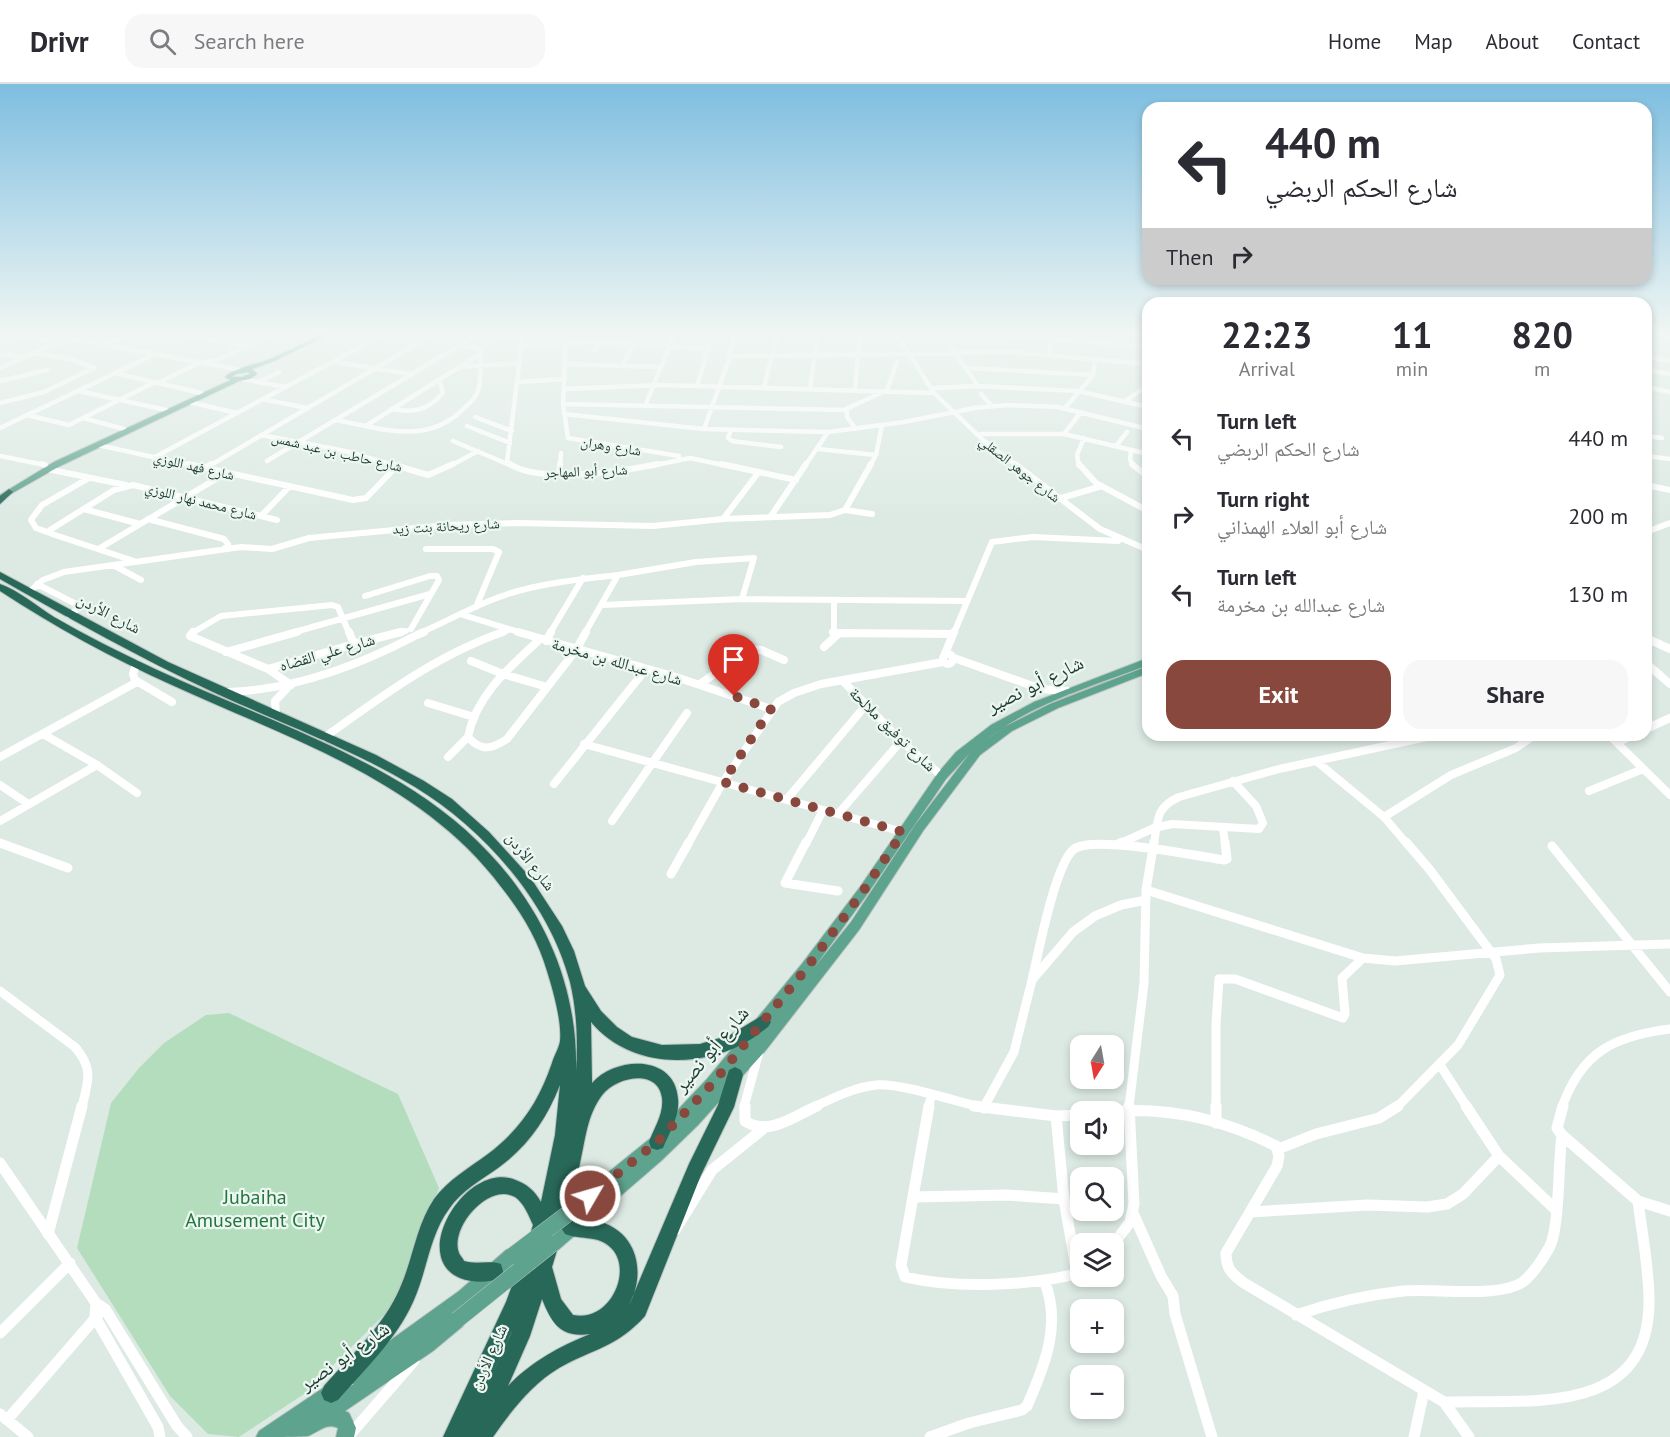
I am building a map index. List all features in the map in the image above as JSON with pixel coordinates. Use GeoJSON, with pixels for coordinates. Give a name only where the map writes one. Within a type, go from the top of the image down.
{"type":"FeatureCollection","features":[{"type":"Feature","properties":{"kind":"highway"},"geometry":{"type":"LineString","coordinates":[[0,499],[5,492]]}},
{"type":"Feature","properties":{"kind":"highway","name":"شارع الأردن"},"geometry":{"type":"LineString","coordinates":[[0,575],[33,588],[69,615],[220,691],[364,753],[421,784],[465,817],[490,841],[526,883],[557,930],[568,953],[576,983],[584,1039],[584,1078],[580,1122],[571,1167],[543,1269],[520,1336],[474,1437]]}},
{"type":"Feature","properties":{"kind":"highway","name":"شارع الأردن"},"geometry":{"type":"LineString","coordinates":[[0,587],[94,644],[347,760],[406,792],[436,812],[477,848],[537,928],[556,977],[568,1037],[566,1128],[543,1224],[514,1305],[453,1437]]}},
{"type":"Feature","properties":{"kind":"highway"},"geometry":{"type":"LineString","coordinates":[[576,983],[603,1024],[622,1038],[652,1050],[677,1054],[705,1050],[736,1040],[763,1022]]}},
{"type":"Feature","properties":{"kind":"highway"},"geometry":{"type":"LineString","coordinates":[[330,1393],[384,1334],[398,1314],[442,1203],[514,1144],[537,1118],[555,1082],[568,1037]]}},
{"type":"Feature","properties":{"kind":"highway"},"geometry":{"type":"LineString","coordinates":[[580,1122],[593,1094],[608,1078],[625,1071],[645,1071],[664,1082],[670,1095],[668,1118],[657,1142]]}},
{"type":"Feature","properties":{"kind":"highway"},"geometry":{"type":"LineString","coordinates":[[480,1437],[517,1389],[564,1355],[604,1340],[631,1318],[643,1301],[695,1170],[726,1107],[735,1075]]}},
{"type":"Feature","properties":{"kind":"highway"},"geometry":{"type":"LineString","coordinates":[[494,1271],[477,1273],[466,1271],[459,1268],[451,1259],[449,1245],[454,1225],[461,1210],[471,1199],[494,1186],[512,1186],[527,1196],[543,1224]]}},
{"type":"Feature","properties":{"kind":"highway"},"geometry":{"type":"LineString","coordinates":[[543,1269],[555,1309],[568,1323],[586,1326],[597,1323],[610,1315],[620,1304],[630,1277],[628,1260],[622,1248],[610,1234],[602,1229],[589,1226],[571,1228]]}},
{"type":"Feature","properties":{"kind":"main road"},"geometry":{"type":"LineString","coordinates":[[5,492],[46,467],[197,395]]}},
{"type":"Feature","properties":{"kind":"main road"},"geometry":{"type":"LineString","coordinates":[[46,467],[205,395]]}},
{"type":"Feature","properties":{"kind":"main road","name":"شارع أبو نصير"},"geometry":{"type":"LineString","coordinates":[[291,1437],[427,1346],[657,1155],[761,1045],[855,926],[919,828],[981,748],[1067,691],[1142,663]]}},
{"type":"Feature","properties":{"kind":"main road","name":"شارع أبو نصير"},"geometry":{"type":"LineString","coordinates":[[265,1437],[419,1332],[657,1142],[712,1084],[763,1022],[844,919],[942,776],[975,741],[1007,720],[1142,671]]}},
{"type":"Feature","properties":{"kind":"main road"},"geometry":{"type":"LineString","coordinates":[[309,1424],[338,1417],[346,1423],[347,1437]]}},
{"type":"Feature","properties":{"kind":"street"},"geometry":{"type":"LineString","coordinates":[[0,403],[31,395]]}},
{"type":"Feature","properties":{"kind":"street"},"geometry":{"type":"LineString","coordinates":[[0,428],[69,395]]}},
{"type":"Feature","properties":{"kind":"street"},"geometry":{"type":"LineString","coordinates":[[98,395],[166,410]]}},
{"type":"Feature","properties":{"kind":"street"},"geometry":{"type":"LineString","coordinates":[[27,415],[66,425],[131,395]]}},
{"type":"Feature","properties":{"kind":"street"},"geometry":{"type":"LineString","coordinates":[[155,457],[269,395]]}},
{"type":"Feature","properties":{"kind":"street"},"geometry":{"type":"LineString","coordinates":[[205,468],[329,395]]}},
{"type":"Feature","properties":{"kind":"street"},"geometry":{"type":"LineString","coordinates":[[267,461],[377,395]]}},
{"type":"Feature","properties":{"kind":"street"},"geometry":{"type":"LineString","coordinates":[[367,425],[414,395]]}},
{"type":"Feature","properties":{"kind":"street"},"geometry":{"type":"LineString","coordinates":[[391,409],[413,413],[422,412],[441,395]]}},
{"type":"Feature","properties":{"kind":"street"},"geometry":{"type":"LineString","coordinates":[[336,420],[409,432],[439,427],[476,395]]}},
{"type":"Feature","properties":{"kind":"street"},"geometry":{"type":"LineString","coordinates":[[507,462],[516,395]]}},
{"type":"Feature","properties":{"kind":"street","name":"شارع وهران"},"geometry":{"type":"LineString","coordinates":[[564,395],[566,436],[571,440],[690,458]]}},
{"type":"Feature","properties":{"kind":"street"},"geometry":{"type":"LineString","coordinates":[[645,406],[649,395]]}},
{"type":"Feature","properties":{"kind":"street"},"geometry":{"type":"LineString","coordinates":[[704,429],[716,395]]}},
{"type":"Feature","properties":{"kind":"street"},"geometry":{"type":"LineString","coordinates":[[563,404],[847,409],[876,395]]}},
{"type":"Feature","properties":{"kind":"street","name":"شارع جوهر الصقلي"},"geometry":{"type":"LineString","coordinates":[[939,395],[997,452],[1111,531],[1142,545]]}},
{"type":"Feature","properties":{"kind":"street"},"geometry":{"type":"LineString","coordinates":[[982,395],[992,406]]}},
{"type":"Feature","properties":{"kind":"street"},"geometry":{"type":"LineString","coordinates":[[1065,408],[1075,395]]}},
{"type":"Feature","properties":{"kind":"street"},"geometry":{"type":"LineString","coordinates":[[1095,395],[1142,406]]}},
{"type":"Feature","properties":{"kind":"street"},"geometry":{"type":"LineString","coordinates":[[1124,402],[1132,395]]}},
{"type":"Feature","properties":{"kind":"street"},"geometry":{"type":"LineString","coordinates":[[262,399],[307,408]]}},
{"type":"Feature","properties":{"kind":"street"},"geometry":{"type":"LineString","coordinates":[[189,402],[237,413]]}},
{"type":"Feature","properties":{"kind":"street"},"geometry":{"type":"LineString","coordinates":[[564,414],[704,429],[828,432],[882,425],[974,408],[1020,405],[1065,408],[1142,427]]}},
{"type":"Feature","properties":{"kind":"street"},"geometry":{"type":"LineString","coordinates":[[964,419],[974,408]]}},
{"type":"Feature","properties":{"kind":"street"},"geometry":{"type":"LineString","coordinates":[[847,409],[847,415],[856,429]]}},
{"type":"Feature","properties":{"kind":"street","name":"شارع جوهر الصقلي"},"geometry":{"type":"LineString","coordinates":[[954,412],[1089,521],[1112,536],[1142,547]]}},
{"type":"Feature","properties":{"kind":"street"},"geometry":{"type":"LineString","coordinates":[[1064,434],[1081,412]]}},
{"type":"Feature","properties":{"kind":"street"},"geometry":{"type":"LineString","coordinates":[[475,417],[512,432]]}},
{"type":"Feature","properties":{"kind":"street"},"geometry":{"type":"LineString","coordinates":[[83,418],[124,429]]}},
{"type":"Feature","properties":{"kind":"street"},"geometry":{"type":"LineString","coordinates":[[845,510],[876,455],[882,425]]}},
{"type":"Feature","properties":{"kind":"street"},"geometry":{"type":"LineString","coordinates":[[467,426],[510,443]]}},
{"type":"Feature","properties":{"kind":"street"},"geometry":{"type":"LineString","coordinates":[[731,430],[728,438],[732,441],[781,447]]}},
{"type":"Feature","properties":{"kind":"street"},"geometry":{"type":"LineString","coordinates":[[771,516],[828,432]]}},
{"type":"Feature","properties":{"kind":"street"},"geometry":{"type":"LineString","coordinates":[[1116,446],[1127,432]]}},
{"type":"Feature","properties":{"kind":"street"},"geometry":{"type":"LineString","coordinates":[[981,434],[1064,434],[1142,453]]}},
{"type":"Feature","properties":{"kind":"street","name":"شارع حاطب بن عبد شمس"},"geometry":{"type":"LineString","coordinates":[[261,435],[345,451],[431,475],[478,452]]}},
{"type":"Feature","properties":{"kind":"street"},"geometry":{"type":"LineString","coordinates":[[1652,437],[1662,438]]}},
{"type":"Feature","properties":{"kind":"street"},"geometry":{"type":"LineString","coordinates":[[1084,438],[1077,456],[1078,464],[1085,474],[1142,508]]}},
{"type":"Feature","properties":{"kind":"street","name":"شارع أبو المهاجر"},"geometry":{"type":"LineString","coordinates":[[453,441],[525,471],[559,474],[620,472],[690,458],[796,480]]}},
{"type":"Feature","properties":{"kind":"street","name":"شارع فهد اللوزي"},"geometry":{"type":"LineString","coordinates":[[98,445],[346,500],[361,499],[371,494],[386,474],[399,465]]}},
{"type":"Feature","properties":{"kind":"street"},"geometry":{"type":"LineString","coordinates":[[818,449],[876,455]]}},
{"type":"Feature","properties":{"kind":"street"},"geometry":{"type":"LineString","coordinates":[[1131,450],[1128,457],[1130,463],[1142,472]]}},
{"type":"Feature","properties":{"kind":"street"},"geometry":{"type":"LineString","coordinates":[[559,474],[561,453]]}},
{"type":"Feature","properties":{"kind":"street"},"geometry":{"type":"LineString","coordinates":[[0,456],[88,478],[128,485]]}},
{"type":"Feature","properties":{"kind":"street"},"geometry":{"type":"LineString","coordinates":[[1652,457],[1670,459]]}},
{"type":"Feature","properties":{"kind":"street"},"geometry":{"type":"LineString","coordinates":[[100,548],[226,473]]}},
{"type":"Feature","properties":{"kind":"street"},"geometry":{"type":"LineString","coordinates":[[723,519],[758,473]]}},
{"type":"Feature","properties":{"kind":"street"},"geometry":{"type":"LineString","coordinates":[[88,478],[37,510],[31,520],[33,527],[39,531],[100,548],[135,561]]}},
{"type":"Feature","properties":{"kind":"street","name":"شارع محمد نهار اللوزي"},"geometry":{"type":"LineString","coordinates":[[50,533],[54,526],[114,490],[128,485],[277,520]]}},
{"type":"Feature","properties":{"kind":"street"},"geometry":{"type":"LineString","coordinates":[[1061,498],[1102,486]]}},
{"type":"Feature","properties":{"kind":"street"},"geometry":{"type":"LineString","coordinates":[[261,516],[289,487]]}},
{"type":"Feature","properties":{"kind":"street"},"geometry":{"type":"LineString","coordinates":[[1654,487],[1670,490]]}},
{"type":"Feature","properties":{"kind":"street"},"geometry":{"type":"LineString","coordinates":[[84,509],[140,524]]}},
{"type":"Feature","properties":{"kind":"street","name":"شارع ريحانة بنت زيد"},"geometry":{"type":"LineString","coordinates":[[33,588],[57,574],[112,564],[241,547],[272,549],[309,537],[417,527],[511,523],[653,526],[771,516],[830,515],[845,510],[872,514]]}},
{"type":"Feature","properties":{"kind":"street"},"geometry":{"type":"LineString","coordinates":[[148,519],[227,540],[228,544],[224,549]]}},
{"type":"Feature","properties":{"kind":"street"},"geometry":{"type":"LineString","coordinates":[[1065,538],[1090,532],[1089,521]]}},
{"type":"Feature","properties":{"kind":"street"},"geometry":{"type":"LineString","coordinates":[[1652,530],[1670,523]]}},
{"type":"Feature","properties":{"kind":"street"},"geometry":{"type":"LineString","coordinates":[[943,659],[945,649],[992,542],[1006,538],[1065,538],[1110,540],[1137,546]]}},
{"type":"Feature","properties":{"kind":"street"},"geometry":{"type":"LineString","coordinates":[[426,549],[493,549],[499,552],[476,607]]}},
{"type":"Feature","properties":{"kind":"street"},"geometry":{"type":"LineString","coordinates":[[220,691],[250,691],[292,683],[389,649],[412,633],[463,615],[496,598],[541,585],[696,562],[752,558],[755,559],[742,599]]}},
{"type":"Feature","properties":{"kind":"street"},"geometry":{"type":"LineString","coordinates":[[112,564],[141,580]]}},
{"type":"Feature","properties":{"kind":"street"},"geometry":{"type":"LineString","coordinates":[[468,737],[472,743],[480,747],[501,744],[576,650],[618,575]]}},
{"type":"Feature","properties":{"kind":"street"},"geometry":{"type":"LineString","coordinates":[[365,596],[430,576],[437,576],[439,580],[412,633]]}},
{"type":"Feature","properties":{"kind":"street"},"geometry":{"type":"LineString","coordinates":[[448,757],[468,737],[474,717],[503,674],[543,640],[583,578]]}},
{"type":"Feature","properties":{"kind":"street"},"geometry":{"type":"LineString","coordinates":[[226,651],[430,594]]}},
{"type":"Feature","properties":{"kind":"street"},"geometry":{"type":"LineString","coordinates":[[602,605],[742,599],[966,601]]}},
{"type":"Feature","properties":{"kind":"street"},"geometry":{"type":"LineString","coordinates":[[834,600],[833,632],[836,635]]}},
{"type":"Feature","properties":{"kind":"street","name":"شارع علي القضاه"},"geometry":{"type":"LineString","coordinates":[[344,618],[338,607],[329,605],[221,616],[190,634],[191,637],[268,669],[354,644],[412,633]]}},
{"type":"Feature","properties":{"kind":"street","name":"شارع عبدالله بن مخرمة"},"geometry":{"type":"LineString","coordinates":[[463,615],[576,650],[700,684],[771,709]]}},
{"type":"Feature","properties":{"kind":"street"},"geometry":{"type":"LineString","coordinates":[[344,618],[354,644]]}},
{"type":"Feature","properties":{"kind":"street"},"geometry":{"type":"LineString","coordinates":[[325,736],[434,662],[469,644],[512,630]]}},
{"type":"Feature","properties":{"kind":"street"},"geometry":{"type":"LineString","coordinates":[[824,647],[836,635],[843,633],[953,634]]}},
{"type":"Feature","properties":{"kind":"street"},"geometry":{"type":"LineString","coordinates":[[1652,640],[1669,647]]}},
{"type":"Feature","properties":{"kind":"street"},"geometry":{"type":"LineString","coordinates":[[950,642],[953,659]]}},
{"type":"Feature","properties":{"kind":"street"},"geometry":{"type":"LineString","coordinates":[[700,684],[750,650],[761,650],[784,660]]}},
{"type":"Feature","properties":{"kind":"street"},"geometry":{"type":"LineString","coordinates":[[671,874],[723,782],[771,709],[794,693],[821,684],[931,664],[943,659],[953,659],[1047,690],[1067,691]]}},
{"type":"Feature","properties":{"kind":"street"},"geometry":{"type":"LineString","coordinates":[[471,661],[503,674],[547,687]]}},
{"type":"Feature","properties":{"kind":"street"},"geometry":{"type":"LineString","coordinates":[[136,663],[133,674],[137,682],[172,702]]}},
{"type":"Feature","properties":{"kind":"street"},"geometry":{"type":"LineString","coordinates":[[1652,668],[1670,684]]}},
{"type":"Feature","properties":{"kind":"street"},"geometry":{"type":"LineString","coordinates":[[268,669],[292,683]]}},
{"type":"Feature","properties":{"kind":"street"},"geometry":{"type":"LineString","coordinates":[[554,784],[646,669]]}},
{"type":"Feature","properties":{"kind":"street","name":"شارع توفيق ملالحة"},"geometry":{"type":"LineString","coordinates":[[843,681],[901,741],[942,776]]}},
{"type":"Feature","properties":{"kind":"street"},"geometry":{"type":"LineString","coordinates":[[0,757],[137,682]]}},
{"type":"Feature","properties":{"kind":"street"},"geometry":{"type":"LineString","coordinates":[[276,715],[273,704],[276,698],[292,683]]}},
{"type":"Feature","properties":{"kind":"street"},"geometry":{"type":"LineString","coordinates":[[1033,686],[1050,703]]}},
{"type":"Feature","properties":{"kind":"street"},"geometry":{"type":"LineString","coordinates":[[428,704],[474,717]]}},
{"type":"Feature","properties":{"kind":"street"},"geometry":{"type":"LineString","coordinates":[[787,799],[866,705]]}},
{"type":"Feature","properties":{"kind":"street"},"geometry":{"type":"LineString","coordinates":[[612,821],[687,713]]}},
{"type":"Feature","properties":{"kind":"street"},"geometry":{"type":"LineString","coordinates":[[1652,726],[1670,718]]}},
{"type":"Feature","properties":{"kind":"street"},"geometry":{"type":"LineString","coordinates":[[43,734],[97,765],[137,793]]}},
{"type":"Feature","properties":{"kind":"street"},"geometry":{"type":"LineString","coordinates":[[838,814],[901,741]]}},
{"type":"Feature","properties":{"kind":"street"},"geometry":{"type":"LineString","coordinates":[[1124,1233],[1133,1213],[1134,1183],[1129,1109],[1144,983],[1146,895],[1154,828],[1159,811],[1168,802],[1233,781],[1408,741]]}},
{"type":"Feature","properties":{"kind":"street"},"geometry":{"type":"LineString","coordinates":[[1384,817],[1401,809],[1452,774],[1515,749],[1526,741]]}},
{"type":"Feature","properties":{"kind":"street"},"geometry":{"type":"LineString","coordinates":[[1621,741],[1617,743],[1670,795]]}},
{"type":"Feature","properties":{"kind":"street"},"geometry":{"type":"LineString","coordinates":[[584,744],[903,832]]}},
{"type":"Feature","properties":{"kind":"street"},"geometry":{"type":"LineString","coordinates":[[1278,1149],[1316,1134],[1387,1114],[1440,1065],[1466,1034],[1499,979],[1499,967],[1492,953],[1430,870],[1384,817],[1316,761]]}},
{"type":"Feature","properties":{"kind":"street"},"geometry":{"type":"LineString","coordinates":[[0,820],[97,765]]}},
{"type":"Feature","properties":{"kind":"street"},"geometry":{"type":"LineString","coordinates":[[1588,791],[1643,769]]}},
{"type":"Feature","properties":{"kind":"street"},"geometry":{"type":"LineString","coordinates":[[1117,845],[1154,828],[1182,823],[1259,830],[1263,826],[1262,818],[1256,806],[1233,781]]}},
{"type":"Feature","properties":{"kind":"street"},"geometry":{"type":"LineString","coordinates":[[0,785],[27,803]]}},
{"type":"Feature","properties":{"kind":"street"},"geometry":{"type":"LineString","coordinates":[[823,810],[784,883],[838,891]]}},
{"type":"Feature","properties":{"kind":"street"},"geometry":{"type":"LineString","coordinates":[[984,1108],[1014,1052],[1055,891],[1074,849],[1086,844],[1117,845],[1224,860],[1227,859],[1228,853],[1223,828]]}},
{"type":"Feature","properties":{"kind":"street"},"geometry":{"type":"LineString","coordinates":[[0,843],[68,868]]}},
{"type":"Feature","properties":{"kind":"street"},"geometry":{"type":"LineString","coordinates":[[1552,846],[1670,992]]}},
{"type":"Feature","properties":{"kind":"street"},"geometry":{"type":"LineString","coordinates":[[1032,980],[1074,932],[1095,916],[1146,895],[1363,958],[1395,961],[1539,948],[1670,944]]}},
{"type":"Feature","properties":{"kind":"street"},"geometry":{"type":"LineString","coordinates":[[1216,1123],[1216,1024],[1219,979],[1235,979],[1343,1018],[1345,1014],[1342,978],[1348,969],[1363,958]]}},
{"type":"Feature","properties":{"kind":"street"},"geometry":{"type":"LineString","coordinates":[[0,991],[75,1047],[83,1056],[90,1075],[48,1234]]}},
{"type":"Feature","properties":{"kind":"street"},"geometry":{"type":"LineString","coordinates":[[1670,1029],[1626,1035],[1597,1053],[1567,1094],[1560,1110],[1557,1128],[1562,1135],[1638,1201],[1670,1211]]}},
{"type":"Feature","properties":{"kind":"street"},"geometry":{"type":"LineString","coordinates":[[761,1045],[743,1112],[747,1124],[763,1129],[772,1127],[840,1095],[867,1086],[889,1086],[984,1108],[1070,1115]]}},
{"type":"Feature","properties":{"kind":"street"},"geometry":{"type":"LineString","coordinates":[[1440,1065],[1499,1156],[1555,1209]]}},
{"type":"Feature","properties":{"kind":"street"},"geometry":{"type":"LineString","coordinates":[[931,1096],[901,1265],[905,1277],[948,1283],[1044,1280],[1070,1276]]}},
{"type":"Feature","properties":{"kind":"street"},"geometry":{"type":"LineString","coordinates":[[1124,1110],[1216,1123],[1261,1139],[1278,1149]]}},
{"type":"Feature","properties":{"kind":"street"},"geometry":{"type":"LineString","coordinates":[[1056,1116],[1064,1199],[1071,1233]]}},
{"type":"Feature","properties":{"kind":"street"},"geometry":{"type":"LineString","coordinates":[[669,1237],[683,1221],[714,1168],[747,1145],[763,1129]]}},
{"type":"Feature","properties":{"kind":"street"},"geometry":{"type":"LineString","coordinates":[[1296,1315],[1342,1300],[1361,1297],[1405,1291],[1485,1291],[1505,1288],[1523,1281],[1550,1247],[1555,1227],[1562,1135]]}},
{"type":"Feature","properties":{"kind":"street"},"geometry":{"type":"LineString","coordinates":[[1278,1149],[1279,1160],[1273,1177],[1226,1252],[1226,1264],[1231,1273],[1296,1315],[1444,1402],[1469,1437]]}},
{"type":"Feature","properties":{"kind":"street"},"geometry":{"type":"LineString","coordinates":[[1250,1212],[1368,1205],[1426,1207],[1446,1204],[1463,1194],[1499,1156]]}},
{"type":"Feature","properties":{"kind":"street"},"geometry":{"type":"LineString","coordinates":[[0,1163],[70,1263],[177,1426],[187,1437]]}},
{"type":"Feature","properties":{"kind":"street"},"geometry":{"type":"LineString","coordinates":[[914,1197],[1007,1195],[1064,1199]]}},
{"type":"Feature","properties":{"kind":"street"},"geometry":{"type":"LineString","coordinates":[[1444,1402],[1562,1396],[1595,1391],[1612,1383],[1628,1368],[1643,1346],[1649,1306],[1638,1201]]}},
{"type":"Feature","properties":{"kind":"street"},"geometry":{"type":"LineString","coordinates":[[1133,1213],[1161,1276],[1173,1296],[1175,1314],[1212,1437]]}},
{"type":"Feature","properties":{"kind":"street"},"geometry":{"type":"LineString","coordinates":[[0,1333],[70,1263]]}},
{"type":"Feature","properties":{"kind":"street"},"geometry":{"type":"LineString","coordinates":[[930,1437],[969,1423],[1022,1410],[1026,1406],[1047,1350],[1053,1316],[1052,1303],[1044,1280]]}},
{"type":"Feature","properties":{"kind":"street"},"geometry":{"type":"LineString","coordinates":[[28,1437],[3,1417],[99,1310]]}},
{"type":"Feature","properties":{"kind":"street"},"geometry":{"type":"LineString","coordinates":[[99,1310],[158,1427],[160,1437]]}},
{"type":"Feature","properties":{"kind":"street"},"geometry":{"type":"LineString","coordinates":[[347,1437],[427,1346]]}},
{"type":"Feature","properties":{"kind":"street"},"geometry":{"type":"LineString","coordinates":[[1414,1437],[1424,1391]]}},
{"type":"Feature","properties":{"kind":"green space","name":"Jubaiha Amusement City"},"geometry":{"type":"Polygon","coordinates":[[[229,1013],[398,1094],[439,1188],[394,1305],[304,1394],[239,1437],[208,1434],[170,1396],[77,1248],[111,1103],[139,1068],[164,1043],[206,1015],[229,1013]]]}},
{"type":"Feature","properties":{"kind":"route"},"geometry":{"type":"LineString","coordinates":[[590,1196],[657,1142],[712,1084],[806,969],[903,832],[723,782],[771,709],[734,696]]}}]}
